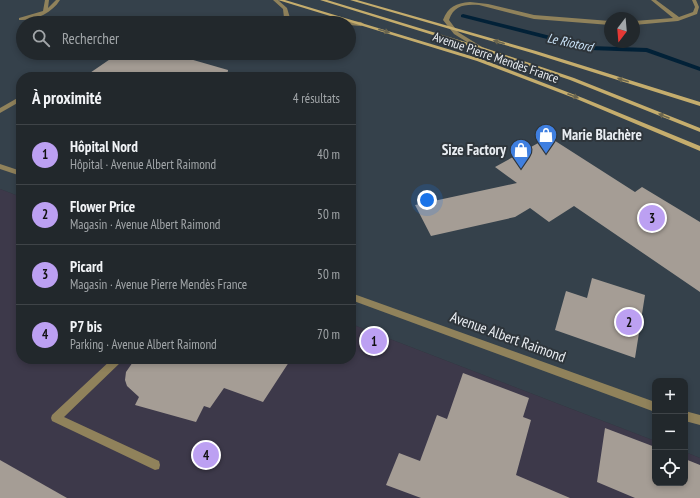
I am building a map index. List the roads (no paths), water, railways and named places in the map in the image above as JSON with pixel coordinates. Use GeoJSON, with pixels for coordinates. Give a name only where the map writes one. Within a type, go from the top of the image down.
{"type":"FeatureCollection","features":[{"type":"Feature","properties":{"kind":"main road","name":"Avenue Pierre Mendès France"},"geometry":{"type":"LineString","coordinates":[[280,0],[334,16]]}},
{"type":"Feature","properties":{"kind":"main road","name":"Avenue Pierre Mendès France"},"geometry":{"type":"LineString","coordinates":[[322,0],[480,48],[572,79],[700,130]]}},
{"type":"Feature","properties":{"kind":"main road"},"geometry":{"type":"LineString","coordinates":[[358,0],[700,104]]}},
{"type":"Feature","properties":{"kind":"main road","name":"Avenue Pierre Mendès France"},"geometry":{"type":"LineString","coordinates":[[356,23],[478,60],[581,99],[700,149]]}},
{"type":"Feature","properties":{"kind":"street"},"geometry":{"type":"LineString","coordinates":[[45,13],[47,0]]}},
{"type":"Feature","properties":{"kind":"street"},"geometry":{"type":"LineString","coordinates":[[33,16],[45,13],[54,7],[58,0]]}},
{"type":"Feature","properties":{"kind":"street"},"geometry":{"type":"LineString","coordinates":[[275,0],[285,8],[287,16]]}},
{"type":"Feature","properties":{"kind":"street"},"geometry":{"type":"LineString","coordinates":[[653,0],[678,19]]}},
{"type":"Feature","properties":{"kind":"street"},"geometry":{"type":"LineString","coordinates":[[640,22],[678,19],[695,13],[697,7],[694,0]]}},
{"type":"Feature","properties":{"kind":"street"},"geometry":{"type":"LineString","coordinates":[[480,48],[455,33],[449,27],[446,20],[448,12],[454,6],[476,4],[534,17],[604,23]]}},
{"type":"Feature","properties":{"kind":"street"},"geometry":{"type":"LineString","coordinates":[[356,24],[361,24]]}},
{"type":"Feature","properties":{"kind":"street"},"geometry":{"type":"LineString","coordinates":[[0,111],[16,101]]}},
{"type":"Feature","properties":{"kind":"street"},"geometry":{"type":"LineString","coordinates":[[0,166],[16,172]]}},
{"type":"Feature","properties":{"kind":"street","name":"Avenue Albert Raimond"},"geometry":{"type":"LineString","coordinates":[[356,298],[652,406]]}},
{"type":"Feature","properties":{"kind":"street"},"geometry":{"type":"LineString","coordinates":[[113,364],[56,418],[155,465]]}},
{"type":"Feature","properties":{"kind":"street"},"geometry":{"type":"LineString","coordinates":[[688,417],[700,420]]}},
{"type":"Feature","properties":{"kind":"waterway","name":"Le Riotord"},"geometry":{"type":"LineString","coordinates":[[463,16],[590,48],[647,50],[700,69]]}},
{"type":"Feature","properties":{"kind":"place","name":"Marie Blachère"},"geometry":{"type":"Point","coordinates":[546,154]}},
{"type":"Feature","properties":{"kind":"place","name":"Size Factory"},"geometry":{"type":"Point","coordinates":[521,170]}},
{"type":"Feature","properties":{"kind":"place","name":"Picard"},"geometry":{"type":"Point","coordinates":[652,218]}},
{"type":"Feature","properties":{"kind":"place","name":"Flower Price"},"geometry":{"type":"Point","coordinates":[629,322]}},
{"type":"Feature","properties":{"kind":"place","name":"Hôpital Nord"},"geometry":{"type":"Point","coordinates":[374,341]}},
{"type":"Feature","properties":{"kind":"place","name":"P7 bis"},"geometry":{"type":"Point","coordinates":[206,455]}}]}
